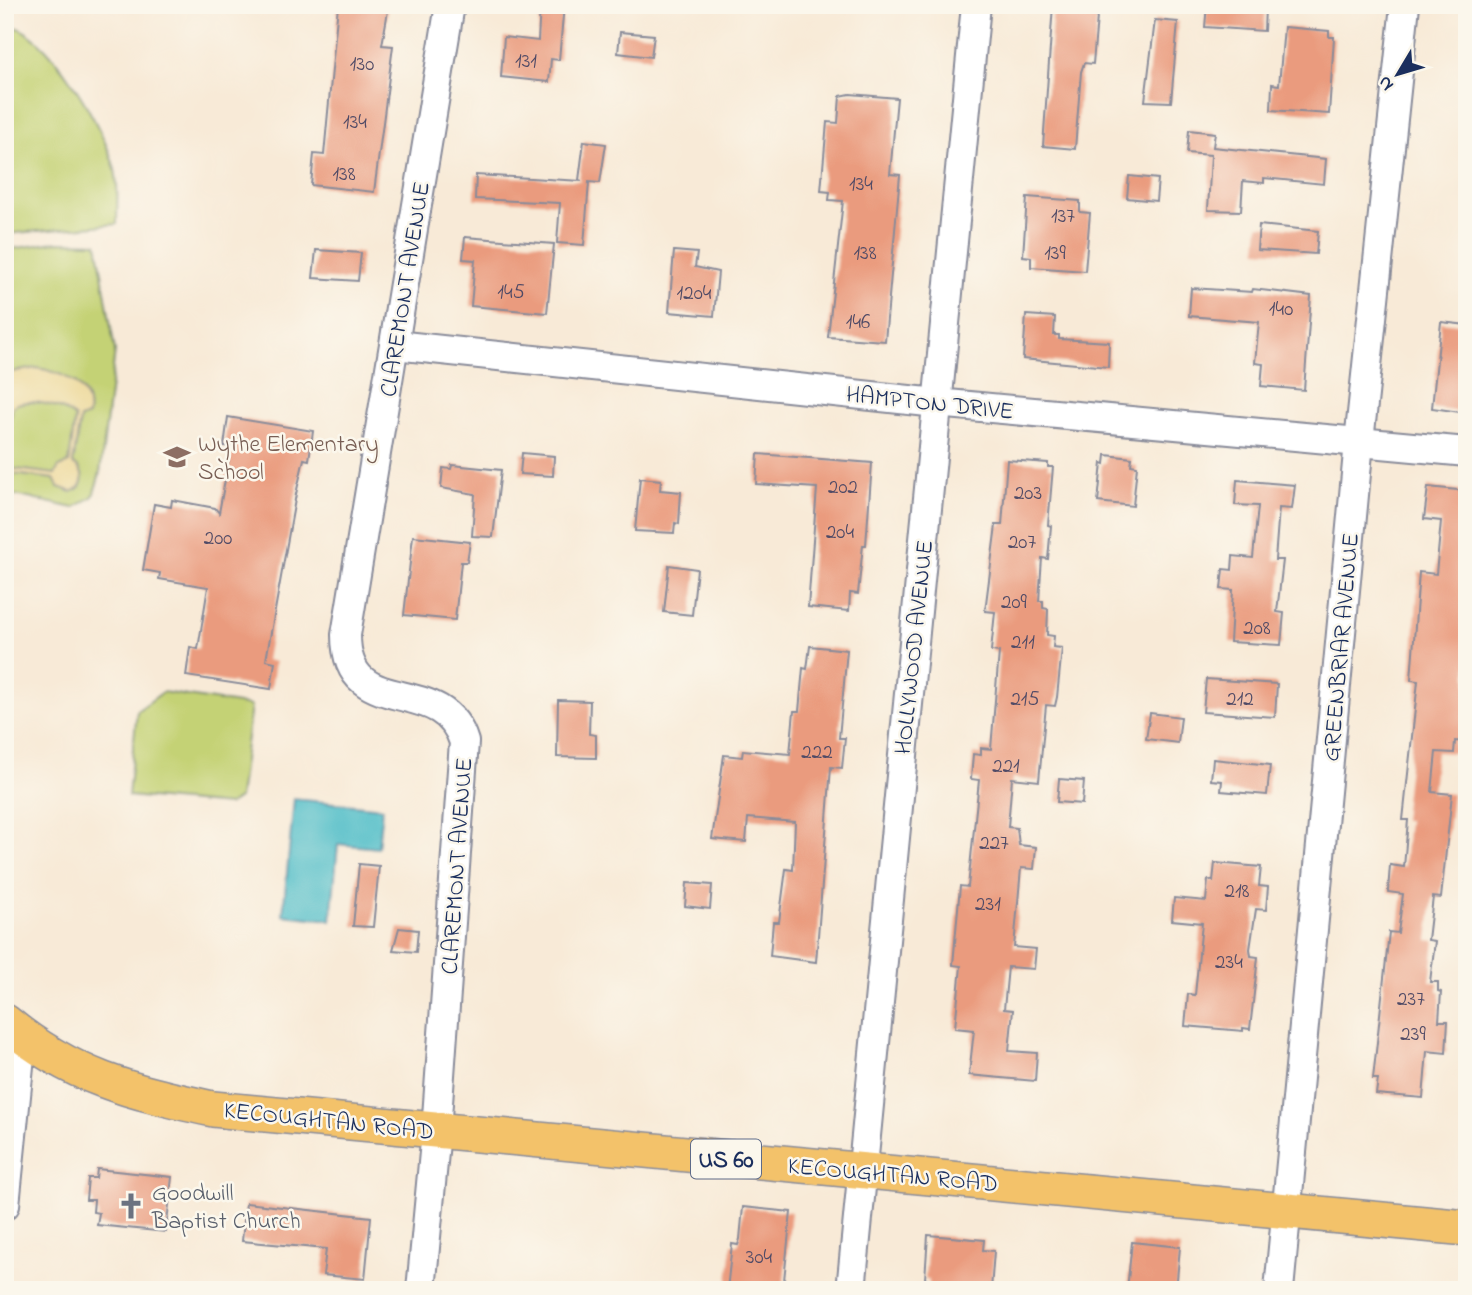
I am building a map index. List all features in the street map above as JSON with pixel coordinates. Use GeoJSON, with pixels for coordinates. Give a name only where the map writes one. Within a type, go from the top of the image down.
{"type":"FeatureCollection","features":[{"type":"Feature","properties":{"kind":"main road","name":"KECOUGHTAN ROAD"},"geometry":{"type":"LineString","coordinates":[[14,1029],[72,1068],[125,1090],[213,1109],[1467,1228]]}},
{"type":"Feature","properties":{"kind":"street","name":"CLAREMONT AVENUE"},"geometry":{"type":"LineString","coordinates":[[421,1290],[436,1131],[464,742],[460,729],[442,708],[367,685],[356,673],[346,648],[450,5]]}},
{"type":"Feature","properties":{"kind":"street","name":"HOLLYWOOD AVENUE"},"geometry":{"type":"LineString","coordinates":[[850,1290],[976,5]]}},
{"type":"Feature","properties":{"kind":"street","name":"GREENBRIAR AVENUE"},"geometry":{"type":"LineString","coordinates":[[1279,1290],[1359,442],[1405,5]]}},
{"type":"Feature","properties":{"kind":"street","name":"HAMPTON DRIVE"},"geometry":{"type":"LineString","coordinates":[[395,345],[937,403],[1467,452]]}},
{"type":"Feature","properties":{"kind":"street"},"geometry":{"type":"LineString","coordinates":[[5,1205],[14,1029]]}},
{"type":"Feature","properties":{"kind":"green space"},"geometry":{"type":"Polygon","coordinates":[[[5,25],[21,30],[39,42],[56,61],[87,107],[100,131],[115,170],[117,224],[5,234],[5,25]]]}},
{"type":"Feature","properties":{"kind":"green space"},"geometry":{"type":"Polygon","coordinates":[[[55,242],[97,243],[115,351],[100,473],[93,496],[74,508],[5,493],[5,250],[55,242]]]}},
{"type":"Feature","properties":{"kind":"green space"},"geometry":{"type":"Polygon","coordinates":[[[163,692],[251,706],[239,798],[229,805],[128,796],[137,711],[163,692]]]}},
{"type":"Feature","properties":{"kind":"sand"},"geometry":{"type":"Polygon","coordinates":[[[37,368],[74,382],[86,396],[88,416],[80,419],[73,464],[80,470],[83,478],[80,486],[72,492],[58,487],[54,479],[5,473],[5,462],[9,468],[55,474],[59,467],[69,463],[75,418],[54,406],[28,402],[13,406],[5,442],[5,373],[37,368]]]}},
{"type":"Feature","properties":{"kind":"water"},"geometry":{"type":"Polygon","coordinates":[[[294,799],[382,808],[378,848],[338,844],[331,920],[283,915],[294,799]]]}},
{"type":"Feature","properties":{"kind":"building"},"geometry":{"type":"Polygon","coordinates":[[[338,5],[389,5],[382,45],[393,46],[374,192],[311,185],[314,154],[324,155],[338,5]]]}},
{"type":"Feature","properties":{"kind":"building"},"geometry":{"type":"Polygon","coordinates":[[[540,5],[564,5],[559,60],[551,59],[549,82],[501,77],[504,37],[538,41],[540,5]]]}},
{"type":"Feature","properties":{"kind":"building"},"geometry":{"type":"Polygon","coordinates":[[[1053,5],[1098,5],[1093,64],[1084,63],[1081,72],[1075,149],[1043,146],[1053,5]]]}},
{"type":"Feature","properties":{"kind":"building"},"geometry":{"type":"Polygon","coordinates":[[[1207,5],[1265,8],[1264,31],[1205,27],[1207,5]]]}},
{"type":"Feature","properties":{"kind":"building"},"geometry":{"type":"Polygon","coordinates":[[[1155,20],[1178,22],[1171,102],[1145,101],[1155,20]]]}},
{"type":"Feature","properties":{"kind":"building"},"geometry":{"type":"Polygon","coordinates":[[[1284,27],[1329,31],[1329,37],[1334,37],[1329,114],[1271,110],[1272,84],[1279,85],[1284,27]]]}},
{"type":"Feature","properties":{"kind":"building"},"geometry":{"type":"Polygon","coordinates":[[[620,32],[654,35],[651,57],[618,53],[620,32]]]}},
{"type":"Feature","properties":{"kind":"building"},"geometry":{"type":"Polygon","coordinates":[[[850,94],[897,98],[890,174],[900,175],[885,341],[828,337],[843,201],[829,200],[830,192],[821,191],[827,122],[838,123],[840,96],[850,94]]]}},
{"type":"Feature","properties":{"kind":"building"},"geometry":{"type":"Polygon","coordinates":[[[1189,130],[1215,133],[1213,147],[1326,159],[1324,184],[1264,178],[1264,183],[1243,181],[1241,211],[1208,210],[1211,155],[1187,153],[1189,130]]]}},
{"type":"Feature","properties":{"kind":"building"},"geometry":{"type":"Polygon","coordinates":[[[584,141],[606,144],[600,183],[589,182],[584,245],[557,243],[560,203],[475,199],[476,175],[582,181],[579,180],[584,141]]]}},
{"type":"Feature","properties":{"kind":"building"},"geometry":{"type":"Polygon","coordinates":[[[1129,176],[1158,179],[1156,201],[1127,198],[1129,176]]]}},
{"type":"Feature","properties":{"kind":"building"},"geometry":{"type":"Polygon","coordinates":[[[1027,197],[1080,201],[1080,212],[1090,213],[1085,271],[1031,267],[1031,257],[1023,256],[1027,197]]]}},
{"type":"Feature","properties":{"kind":"building"},"geometry":{"type":"Polygon","coordinates":[[[1259,225],[1318,231],[1316,254],[1257,250],[1259,225]]]}},
{"type":"Feature","properties":{"kind":"building"},"geometry":{"type":"Polygon","coordinates":[[[465,237],[554,244],[547,313],[471,306],[475,260],[463,259],[465,237]]]}},
{"type":"Feature","properties":{"kind":"building"},"geometry":{"type":"Polygon","coordinates":[[[316,250],[361,253],[358,281],[313,278],[316,250]]]}},
{"type":"Feature","properties":{"kind":"building"},"geometry":{"type":"Polygon","coordinates":[[[674,251],[697,253],[695,267],[718,272],[714,316],[669,312],[674,251]]]}},
{"type":"Feature","properties":{"kind":"building"},"geometry":{"type":"Polygon","coordinates":[[[1191,288],[1252,292],[1253,289],[1311,296],[1304,390],[1261,386],[1263,364],[1255,363],[1259,322],[1189,316],[1191,288]]]}},
{"type":"Feature","properties":{"kind":"building"},"geometry":{"type":"Polygon","coordinates":[[[1026,315],[1055,317],[1054,335],[1059,335],[1059,339],[1109,342],[1108,367],[1023,359],[1026,315]]]}},
{"type":"Feature","properties":{"kind":"building"},"geometry":{"type":"Polygon","coordinates":[[[1441,322],[1467,325],[1467,413],[1432,408],[1441,322]]]}},
{"type":"Feature","properties":{"kind":"building","name":"Wythe Elementary School"},"geometry":{"type":"Polygon","coordinates":[[[228,417],[313,431],[309,460],[304,459],[296,494],[266,660],[275,662],[271,689],[186,676],[190,647],[198,649],[208,587],[159,579],[160,573],[143,570],[154,504],[171,507],[172,500],[215,508],[219,513],[231,447],[224,446],[228,417]]]}},
{"type":"Feature","properties":{"kind":"building"},"geometry":{"type":"Polygon","coordinates":[[[522,453],[554,456],[553,476],[520,474],[522,453]]]}},
{"type":"Feature","properties":{"kind":"building"},"geometry":{"type":"Polygon","coordinates":[[[758,454],[872,463],[866,545],[863,545],[858,594],[850,593],[849,611],[808,607],[817,488],[756,484],[758,454]]]}},
{"type":"Feature","properties":{"kind":"building"},"geometry":{"type":"Polygon","coordinates":[[[1106,455],[1132,458],[1131,465],[1137,466],[1133,506],[1098,502],[1102,463],[1105,464],[1106,455]]]}},
{"type":"Feature","properties":{"kind":"building"},"geometry":{"type":"Polygon","coordinates":[[[1007,460],[1048,463],[1048,467],[1053,467],[1048,559],[1042,558],[1039,601],[1043,601],[1043,608],[1048,609],[1047,635],[1054,636],[1053,647],[1062,648],[1055,706],[1046,705],[1039,781],[1012,778],[1008,827],[1017,828],[1019,845],[1036,847],[1034,869],[1021,868],[1014,947],[1036,949],[1034,969],[1008,967],[1004,1009],[1013,1010],[1009,1051],[1037,1053],[1035,1081],[969,1075],[974,1030],[955,1028],[961,966],[953,965],[960,886],[968,887],[979,780],[971,779],[973,754],[981,755],[981,748],[991,749],[999,652],[991,651],[995,612],[985,611],[996,525],[1002,525],[1007,460]]]}},
{"type":"Feature","properties":{"kind":"building"},"geometry":{"type":"Polygon","coordinates":[[[452,465],[501,470],[493,537],[472,536],[475,494],[441,488],[443,468],[451,469],[452,465]]]}},
{"type":"Feature","properties":{"kind":"building"},"geometry":{"type":"Polygon","coordinates":[[[640,478],[661,480],[660,490],[681,492],[679,524],[675,523],[674,533],[635,531],[640,478]]]}},
{"type":"Feature","properties":{"kind":"building"},"geometry":{"type":"Polygon","coordinates":[[[1237,480],[1295,485],[1292,509],[1279,508],[1275,560],[1283,560],[1277,612],[1284,613],[1281,645],[1230,642],[1233,590],[1221,589],[1223,569],[1232,570],[1233,556],[1253,558],[1258,506],[1235,505],[1237,480]]]}},
{"type":"Feature","properties":{"kind":"building"},"geometry":{"type":"Polygon","coordinates":[[[1428,487],[1467,491],[1467,742],[1455,741],[1454,753],[1436,752],[1432,792],[1452,794],[1441,898],[1433,897],[1428,940],[1435,941],[1430,982],[1438,982],[1438,991],[1441,992],[1439,1021],[1448,1021],[1446,1053],[1427,1051],[1423,1098],[1376,1094],[1378,1079],[1373,1079],[1389,932],[1398,933],[1403,894],[1388,892],[1390,865],[1404,867],[1408,820],[1403,820],[1418,681],[1411,680],[1419,572],[1436,574],[1441,521],[1424,519],[1428,487]]]}},
{"type":"Feature","properties":{"kind":"building"},"geometry":{"type":"Polygon","coordinates":[[[413,536],[470,542],[467,562],[461,562],[455,620],[404,615],[413,536]]]}},
{"type":"Feature","properties":{"kind":"building"},"geometry":{"type":"Polygon","coordinates":[[[669,565],[697,569],[692,615],[664,612],[669,565]]]}},
{"type":"Feature","properties":{"kind":"building"},"geometry":{"type":"Polygon","coordinates":[[[810,646],[847,650],[839,738],[845,738],[842,768],[831,767],[816,962],[770,956],[773,922],[779,922],[786,869],[793,870],[795,822],[748,818],[746,842],[712,839],[724,755],[742,757],[743,750],[790,754],[794,711],[799,711],[803,668],[807,669],[810,646]]]}},
{"type":"Feature","properties":{"kind":"building"},"geometry":{"type":"Polygon","coordinates":[[[1206,679],[1277,684],[1275,717],[1203,712],[1206,679]]]}},
{"type":"Feature","properties":{"kind":"building"},"geometry":{"type":"Polygon","coordinates":[[[558,700],[590,701],[589,734],[596,735],[596,758],[557,757],[558,700]]]}},
{"type":"Feature","properties":{"kind":"building"},"geometry":{"type":"Polygon","coordinates":[[[1150,713],[1181,717],[1178,743],[1146,739],[1150,713]]]}},
{"type":"Feature","properties":{"kind":"building"},"geometry":{"type":"Polygon","coordinates":[[[1213,759],[1270,765],[1267,795],[1221,791],[1222,781],[1211,780],[1213,759]]]}},
{"type":"Feature","properties":{"kind":"building"},"geometry":{"type":"Polygon","coordinates":[[[1059,779],[1084,781],[1082,804],[1057,802],[1059,779]]]}},
{"type":"Feature","properties":{"kind":"building"},"geometry":{"type":"Polygon","coordinates":[[[1215,863],[1261,867],[1259,886],[1268,887],[1266,910],[1256,909],[1250,949],[1251,956],[1258,957],[1250,1029],[1243,1028],[1243,1031],[1185,1026],[1188,994],[1195,995],[1202,923],[1172,920],[1174,898],[1206,901],[1208,880],[1213,881],[1215,863]]]}},
{"type":"Feature","properties":{"kind":"building"},"geometry":{"type":"Polygon","coordinates":[[[359,864],[379,866],[373,927],[353,926],[359,864]]]}},
{"type":"Feature","properties":{"kind":"building"},"geometry":{"type":"Polygon","coordinates":[[[687,883],[712,885],[710,909],[685,906],[687,883]]]}},
{"type":"Feature","properties":{"kind":"building"},"geometry":{"type":"Polygon","coordinates":[[[399,928],[418,930],[416,952],[393,950],[399,928]]]}},
{"type":"Feature","properties":{"kind":"building","name":"Goodwill Baptist Church"},"geometry":{"type":"Polygon","coordinates":[[[97,1169],[172,1177],[166,1232],[97,1225],[99,1213],[93,1212],[94,1200],[86,1200],[88,1178],[96,1178],[97,1169]]]}},
{"type":"Feature","properties":{"kind":"building"},"geometry":{"type":"Polygon","coordinates":[[[246,1203],[371,1217],[365,1279],[323,1275],[326,1249],[242,1241],[246,1203]]]}},
{"type":"Feature","properties":{"kind":"building"},"geometry":{"type":"Polygon","coordinates":[[[743,1207],[791,1212],[783,1290],[727,1290],[732,1244],[738,1245],[740,1239],[743,1207]]]}},
{"type":"Feature","properties":{"kind":"building"},"geometry":{"type":"Polygon","coordinates":[[[928,1235],[984,1240],[983,1250],[994,1251],[991,1290],[928,1290],[929,1280],[925,1279],[928,1235]]]}},
{"type":"Feature","properties":{"kind":"building"},"geometry":{"type":"Polygon","coordinates":[[[1132,1242],[1180,1247],[1176,1290],[1127,1290],[1132,1242]]]}},
{"type":"Feature","properties":{"kind":"place","name":"Wythe Elementary School"},"geometry":{"type":"Point","coordinates":[177,457]}},
{"type":"Feature","properties":{"kind":"place","name":"Goodwill Baptist Church"},"geometry":{"type":"Point","coordinates":[131,1206]}}]}
